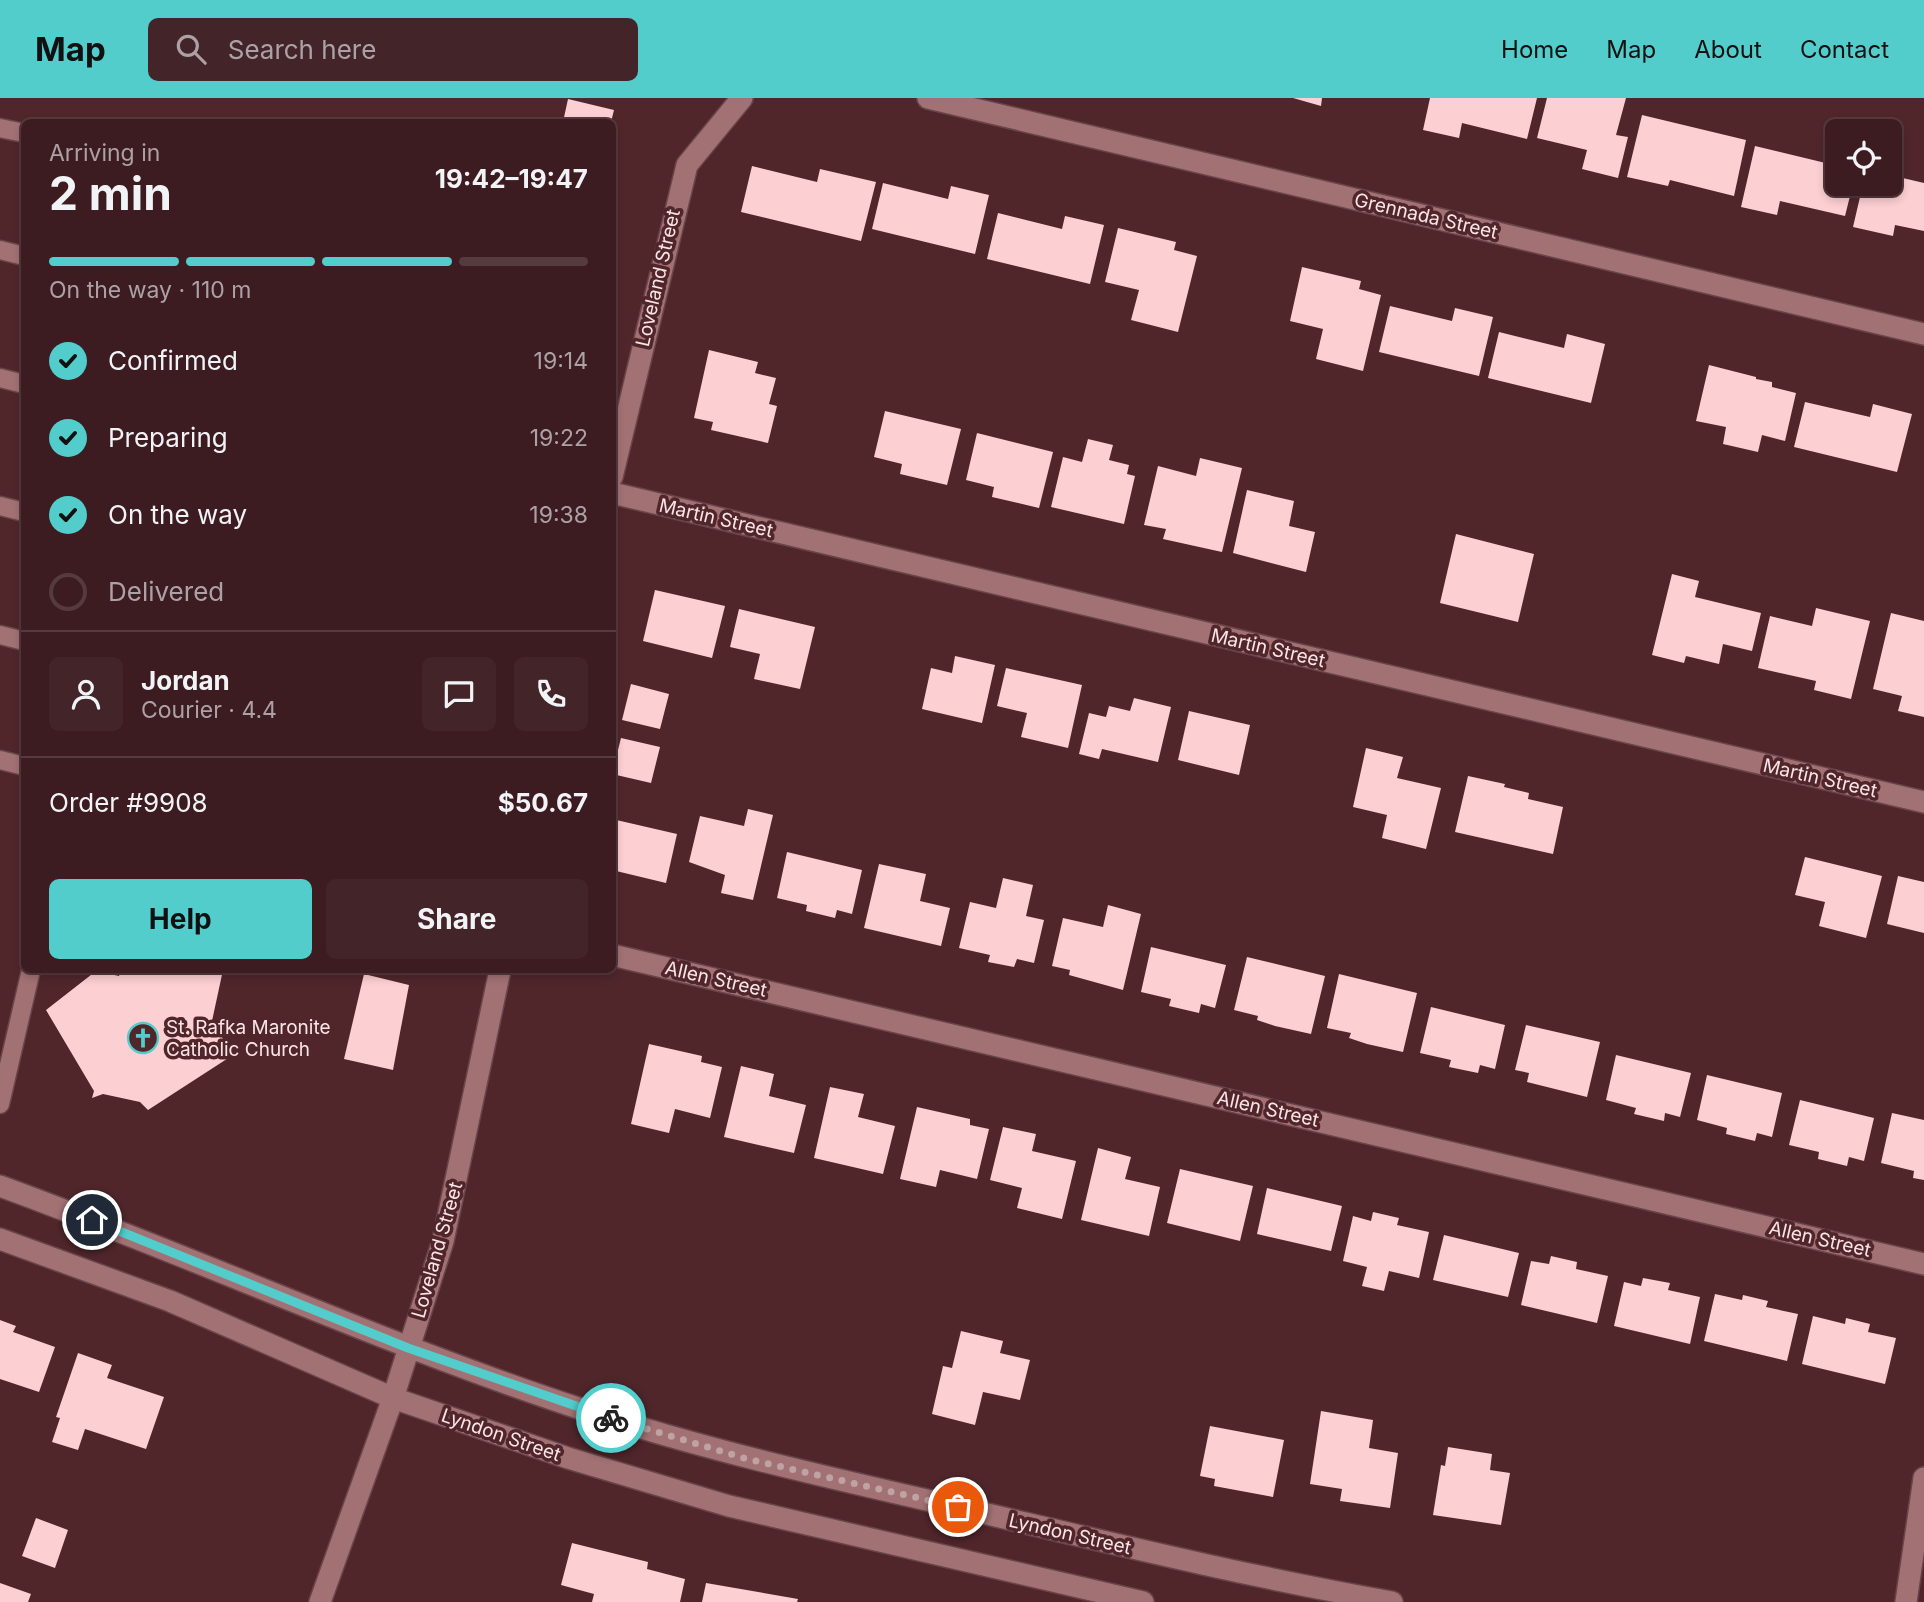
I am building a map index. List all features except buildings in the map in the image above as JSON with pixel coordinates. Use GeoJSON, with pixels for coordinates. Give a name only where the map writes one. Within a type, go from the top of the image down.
{"type":"FeatureCollection","features":[{"type":"Feature","properties":{"kind":"street","name":"Loveland Street"},"geometry":{"type":"LineString","coordinates":[[616,460],[687,164],[742,98]]}},
{"type":"Feature","properties":{"kind":"street","name":"Grennada Street"},"geometry":{"type":"LineString","coordinates":[[928,98],[1924,334]]}},
{"type":"Feature","properties":{"kind":"street","name":"Martin Street"},"geometry":{"type":"LineString","coordinates":[[616,495],[1924,802]]}},
{"type":"Feature","properties":{"kind":"street","name":"Allen Street"},"geometry":{"type":"LineString","coordinates":[[616,955],[1924,1264]]}},
{"type":"Feature","properties":{"kind":"street","name":"Loveland Street"},"geometry":{"type":"LineString","coordinates":[[320,1602],[393,1398],[443,1241],[499,973]]}},
{"type":"Feature","properties":{"kind":"street","name":"Lyndon Street"},"geometry":{"type":"LineString","coordinates":[[0,1186],[138,1236],[408,1348],[582,1410],[747,1459],[1274,1581],[1392,1602]]}},
{"type":"Feature","properties":{"kind":"street","name":"Lyndon Street"},"geometry":{"type":"LineString","coordinates":[[0,1240],[170,1301],[393,1398],[568,1458],[729,1506],[1143,1602]]}},
{"type":"Feature","properties":{"kind":"street"},"geometry":{"type":"LineString","coordinates":[[1906,1602],[1924,1478]]}},
{"type":"Feature","properties":{"kind":"lane"},"geometry":{"type":"LineString","coordinates":[[0,128],[21,132]]}},
{"type":"Feature","properties":{"kind":"lane"},"geometry":{"type":"LineString","coordinates":[[0,250],[21,255]]}},
{"type":"Feature","properties":{"kind":"lane"},"geometry":{"type":"LineString","coordinates":[[0,378],[21,383]]}},
{"type":"Feature","properties":{"kind":"lane"},"geometry":{"type":"LineString","coordinates":[[0,506],[21,511]]}},
{"type":"Feature","properties":{"kind":"lane"},"geometry":{"type":"LineString","coordinates":[[0,635],[21,640]]}},
{"type":"Feature","properties":{"kind":"lane"},"geometry":{"type":"LineString","coordinates":[[0,760],[21,765]]}},
{"type":"Feature","properties":{"kind":"lane"},"geometry":{"type":"LineString","coordinates":[[0,1104],[30,973]]}},
{"type":"Feature","properties":{"kind":"way so far"},"geometry":{"type":"LineString","coordinates":[[611,1418],[747,1459],[958,1507]]}},
{"type":"Feature","properties":{"kind":"place","name":"St. Rafka Maronite Catholic Church"},"geometry":{"type":"Point","coordinates":[143,1038]}},
{"type":"Feature","properties":{"kind":"route"},"geometry":{"type":"LineString","coordinates":[[92,1220],[138,1236],[408,1348],[611,1418]]}}]}
